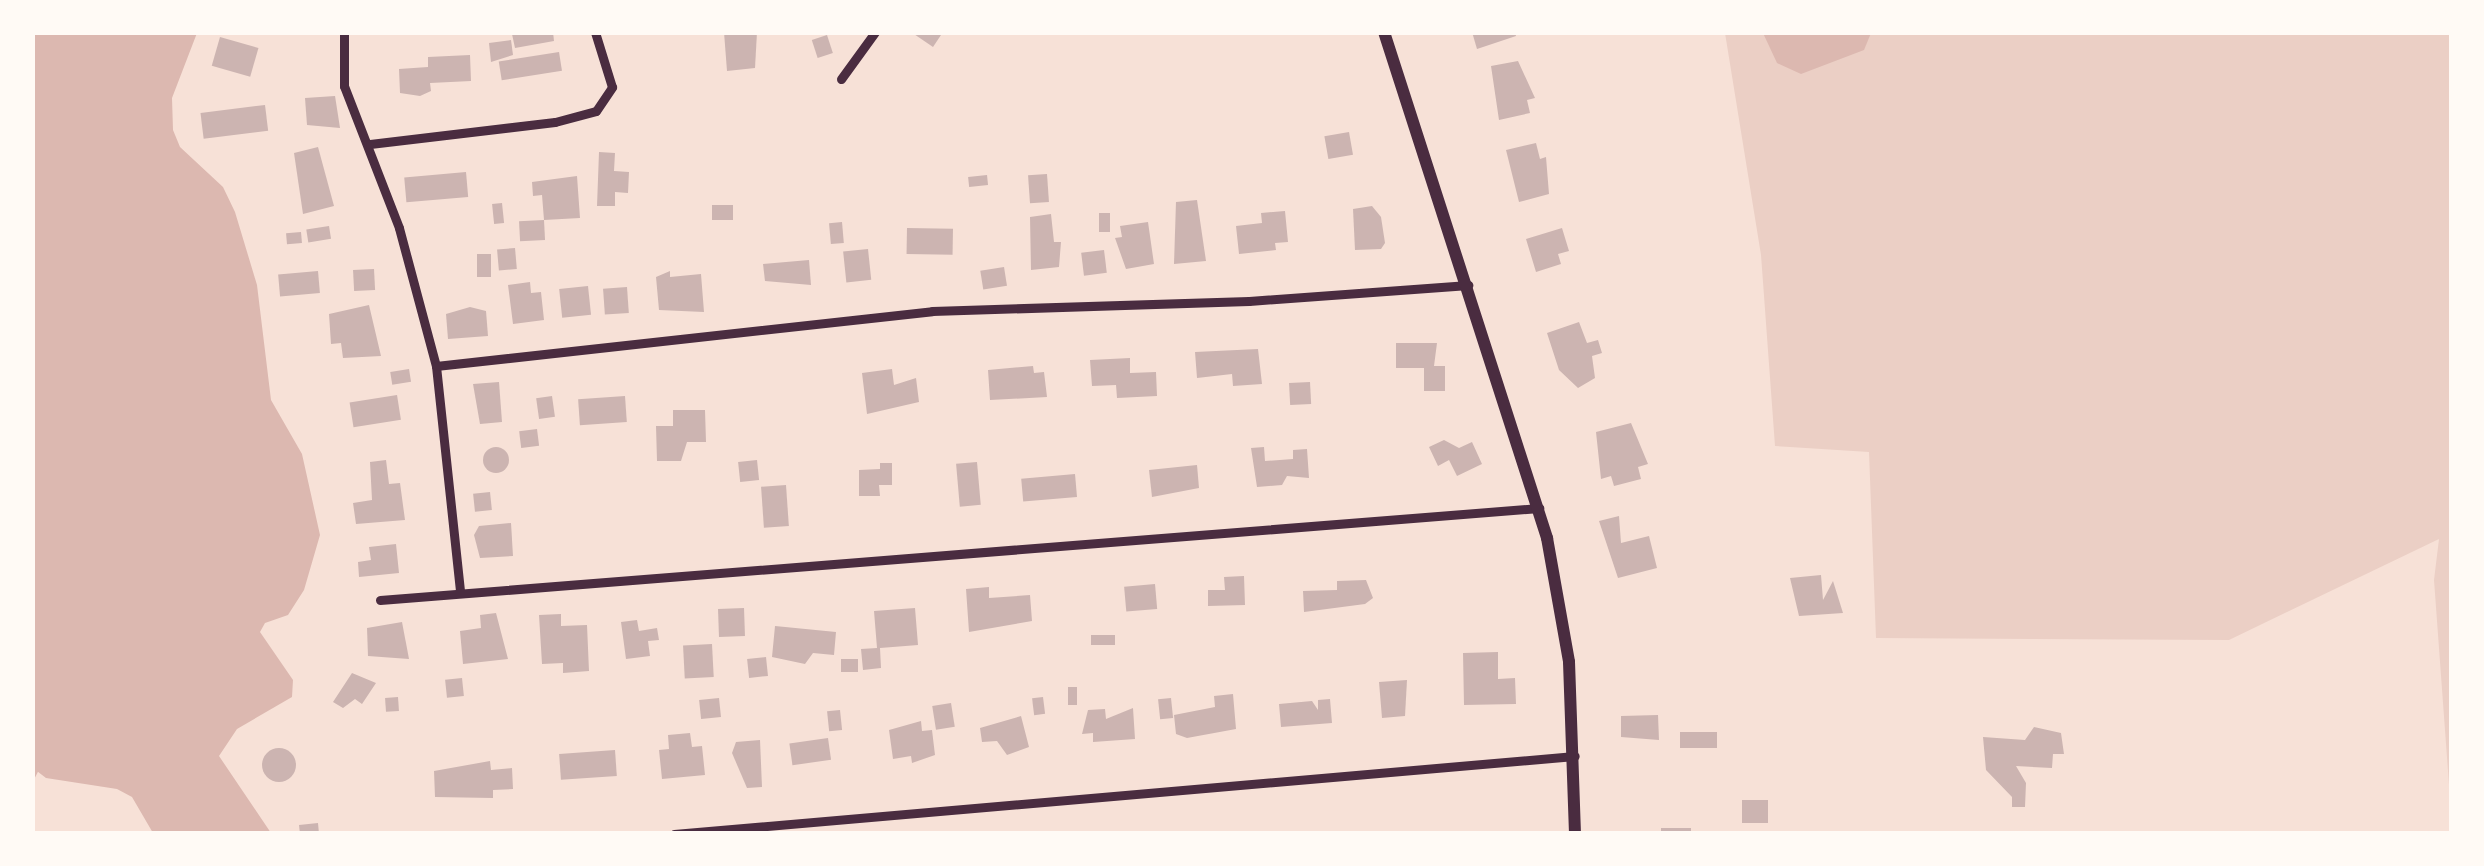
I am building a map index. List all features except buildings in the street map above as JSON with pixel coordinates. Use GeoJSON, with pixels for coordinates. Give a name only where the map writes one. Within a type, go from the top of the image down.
{"type":"FeatureCollection","features":[{"type":"Feature","properties":{"kind":"main road"},"geometry":{"type":"LineString","coordinates":[[1384,32],[1539,508],[1568,646],[1576,756],[1575,834]]}},
{"type":"Feature","properties":{"kind":"street"},"geometry":{"type":"LineString","coordinates":[[344,32],[344,86],[370,144],[436,366],[460,592]]}},
{"type":"Feature","properties":{"kind":"street"},"geometry":{"type":"LineString","coordinates":[[370,144],[555,122],[596,111],[612,87],[595,32]]}},
{"type":"Feature","properties":{"kind":"street"},"geometry":{"type":"LineString","coordinates":[[841,79],[875,32]]}},
{"type":"Feature","properties":{"kind":"street"},"geometry":{"type":"LineString","coordinates":[[436,366],[932,310],[1249,300],[1468,285]]}},
{"type":"Feature","properties":{"kind":"street"},"geometry":{"type":"LineString","coordinates":[[380,600],[1539,508]]}},
{"type":"Feature","properties":{"kind":"street"},"geometry":{"type":"LineString","coordinates":[[674,834],[1576,756]]}},
{"type":"Feature","properties":{"kind":"shaded area"},"geometry":{"type":"Polygon","coordinates":[[[1763,32],[1871,33],[1864,50],[1801,74],[1777,63],[1763,32]]]}},
{"type":"Feature","properties":{"kind":"shaded area"},"geometry":{"type":"Polygon","coordinates":[[[32,33],[197,33],[172,98],[173,130],[180,147],[223,187],[235,212],[257,285],[271,400],[302,454],[320,535],[304,590],[288,615],[265,623],[260,632],[293,680],[292,697],[237,729],[219,756],[271,833],[153,833],[132,797],[117,789],[46,778],[33,768],[32,33]]]}},
{"type":"Feature","properties":{"kind":"shaded area"},"geometry":{"type":"Polygon","coordinates":[[[1725,33],[2451,33],[2451,812],[2434,580],[2439,539],[2229,640],[1876,638],[1869,452],[1775,446],[1761,255],[1725,33]]]}},
{"type":"Feature","properties":{"kind":"waterway"},"geometry":{"type":"LineString","coordinates":[[32,777],[35,771]]}}]}
